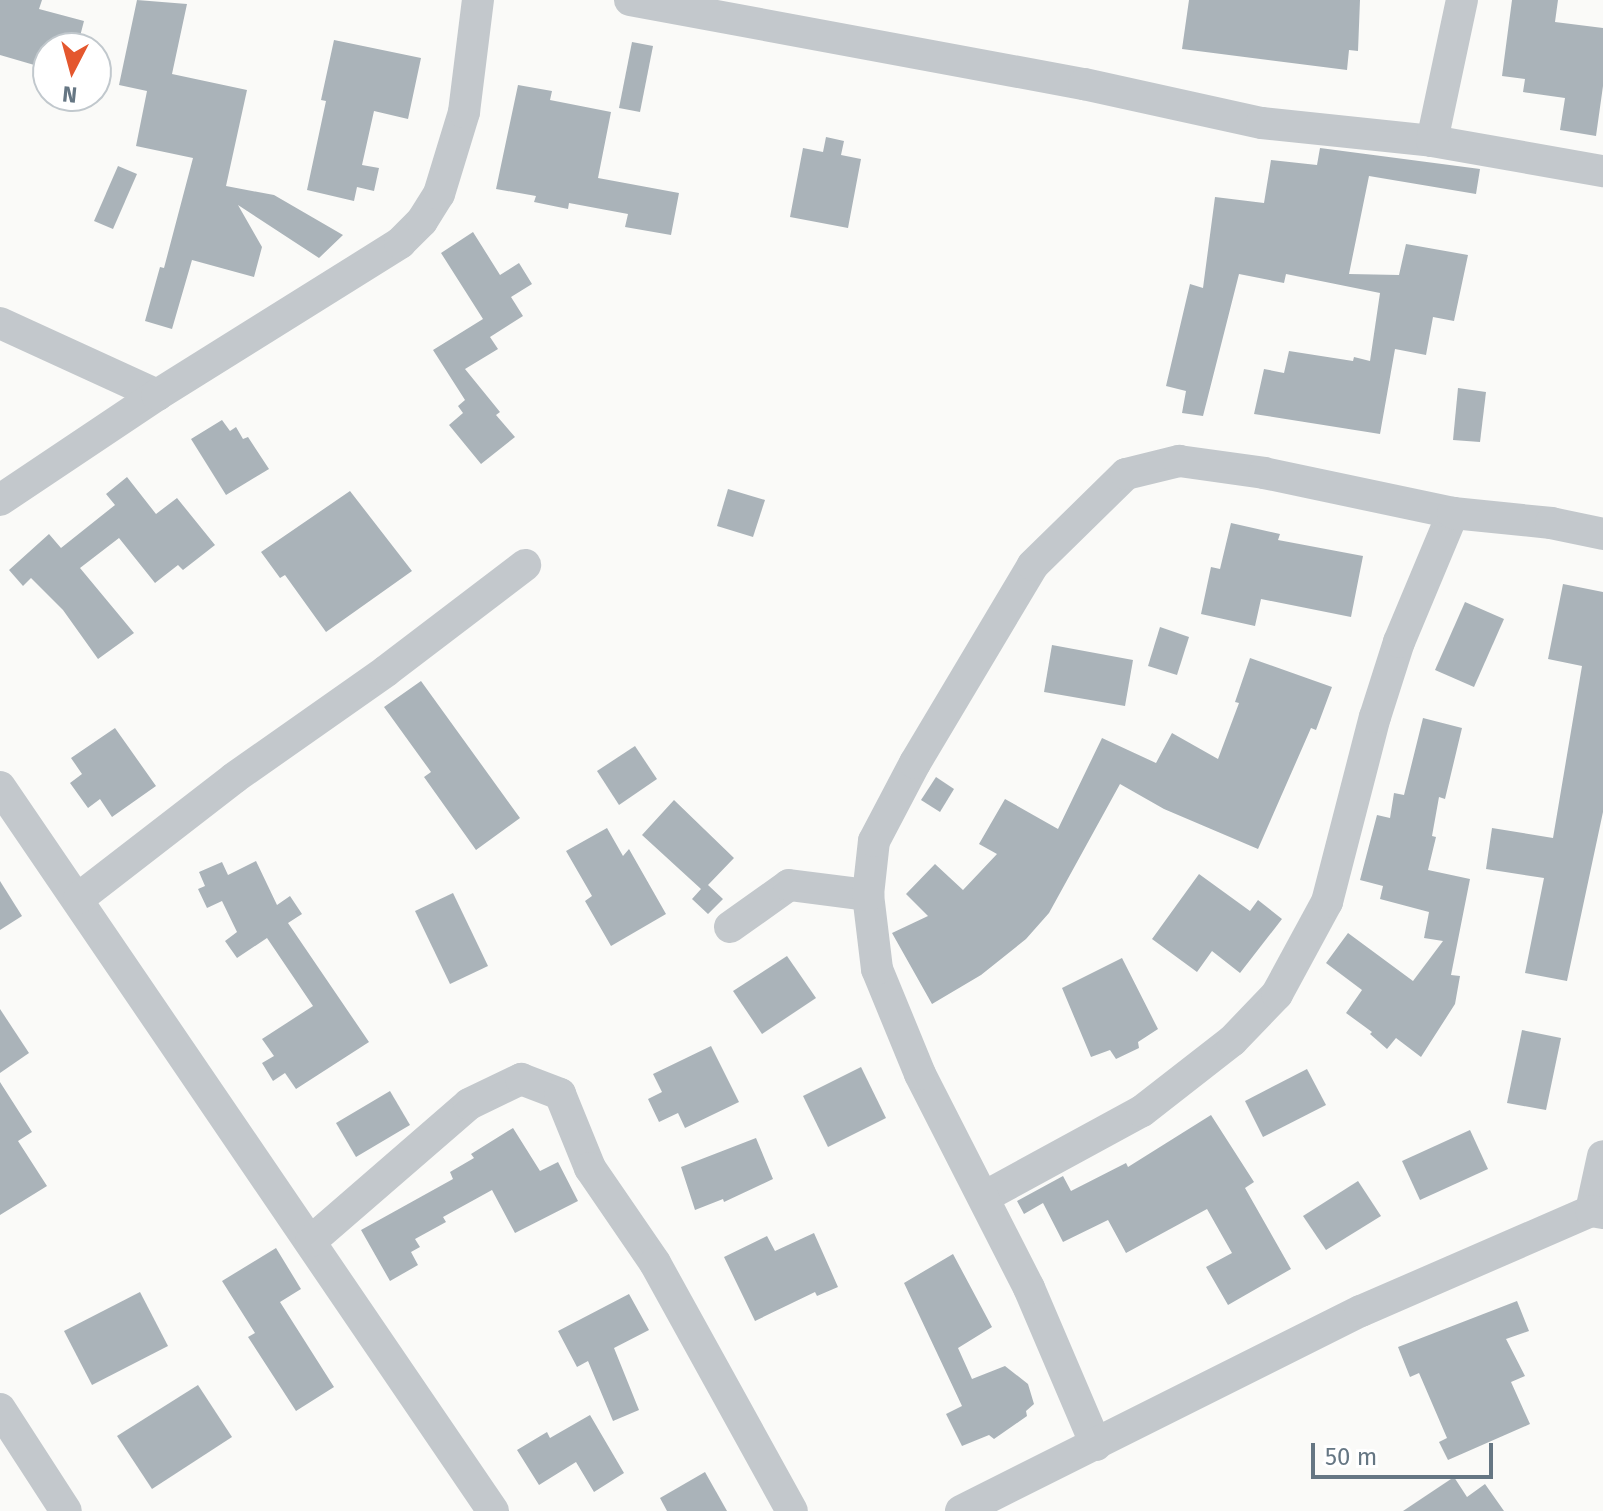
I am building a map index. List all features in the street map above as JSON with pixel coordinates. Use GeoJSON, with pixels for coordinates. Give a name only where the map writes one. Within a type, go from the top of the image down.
{"type":"FeatureCollection","features":[{"type":"Feature","properties":{"kind":"street"},"geometry":{"type":"LineString","coordinates":[[0,500],[157,395],[400,243],[422,221],[439,194],[464,112],[478,0]]}},
{"type":"Feature","properties":{"kind":"street"},"geometry":{"type":"LineString","coordinates":[[630,0],[1084,84],[1262,123],[1432,141],[1603,171]]}},
{"type":"Feature","properties":{"kind":"street"},"geometry":{"type":"LineString","coordinates":[[1432,141],[1462,0]]}},
{"type":"Feature","properties":{"kind":"street"},"geometry":{"type":"LineString","coordinates":[[0,323],[157,395]]}},
{"type":"Feature","properties":{"kind":"street"},"geometry":{"type":"LineString","coordinates":[[1096,1445],[1029,1288],[920,1074],[877,969],[868,895],[874,841],[922,751],[1033,565],[1126,474],[1179,461],[1264,473],[1453,513],[1551,523],[1603,534]]}},
{"type":"Feature","properties":{"kind":"street"},"geometry":{"type":"LineString","coordinates":[[984,1197],[1142,1111],[1232,1041],[1277,994],[1327,902],[1379,702],[1399,642],[1453,513]]}},
{"type":"Feature","properties":{"kind":"street"},"geometry":{"type":"LineString","coordinates":[[79,898],[234,778],[386,671],[525,565]]}},
{"type":"Feature","properties":{"kind":"street"},"geometry":{"type":"LineString","coordinates":[[0,787],[79,898],[493,1511]]}},
{"type":"Feature","properties":{"kind":"street"},"geometry":{"type":"LineString","coordinates":[[730,927],[789,885],[868,895]]}},
{"type":"Feature","properties":{"kind":"street"},"geometry":{"type":"LineString","coordinates":[[311,1241],[469,1104],[521,1079],[560,1094],[590,1168],[655,1263],[792,1511]]}},
{"type":"Feature","properties":{"kind":"street"},"geometry":{"type":"LineString","coordinates":[[961,1511],[1361,1311],[1597,1212],[1603,1156]]}},
{"type":"Feature","properties":{"kind":"street"},"geometry":{"type":"LineString","coordinates":[[0,1409],[66,1511]]}},
{"type":"Feature","properties":{"kind":"building"},"geometry":{"type":"Polygon","coordinates":[[[0,0],[42,0],[39,9],[84,21],[81,32],[32,32],[32,64],[0,55],[0,0]]]}},
{"type":"Feature","properties":{"kind":"building"},"geometry":{"type":"Polygon","coordinates":[[[137,0],[187,4],[172,74],[247,90],[226,186],[274,195],[343,235],[319,258],[238,205],[262,247],[254,277],[192,260],[172,329],[145,321],[160,267],[164,268],[193,158],[136,146],[147,91],[119,85],[137,0]]]}},
{"type":"Feature","properties":{"kind":"building"},"geometry":{"type":"Polygon","coordinates":[[[1189,0],[1360,0],[1358,51],[1349,50],[1347,70],[1182,49],[1189,0]]]}},
{"type":"Feature","properties":{"kind":"building"},"geometry":{"type":"Polygon","coordinates":[[[1512,0],[1558,0],[1555,22],[1603,28],[1603,86],[1596,136],[1560,130],[1565,98],[1523,92],[1525,79],[1502,76],[1512,0]]]}},
{"type":"Feature","properties":{"kind":"building"},"geometry":{"type":"Polygon","coordinates":[[[334,40],[421,58],[408,119],[374,111],[362,165],[379,168],[374,191],[357,187],[354,201],[307,190],[326,101],[321,100],[334,40]]]}},
{"type":"Feature","properties":{"kind":"building"},"geometry":{"type":"Polygon","coordinates":[[[632,42],[653,46],[640,112],[619,108],[632,42]]]}},
{"type":"Feature","properties":{"kind":"building"},"geometry":{"type":"Polygon","coordinates":[[[518,85],[552,91],[550,100],[611,112],[598,178],[679,193],[671,235],[625,227],[628,214],[569,203],[568,209],[534,202],[536,196],[496,189],[518,85]]]}},
{"type":"Feature","properties":{"kind":"building"},"geometry":{"type":"Polygon","coordinates":[[[826,137],[844,141],[841,155],[861,159],[848,228],[790,217],[803,148],[823,152],[826,137]]]}},
{"type":"Feature","properties":{"kind":"building"},"geometry":{"type":"Polygon","coordinates":[[[1320,148],[1480,169],[1476,194],[1369,176],[1349,274],[1399,275],[1406,244],[1468,255],[1454,321],[1433,317],[1426,355],[1395,349],[1380,434],[1254,414],[1264,369],[1284,373],[1289,351],[1370,361],[1380,293],[1286,274],[1284,283],[1239,274],[1203,416],[1182,413],[1186,391],[1166,386],[1190,284],[1203,288],[1215,197],[1264,203],[1271,160],[1317,165],[1320,148]]]}},
{"type":"Feature","properties":{"kind":"building"},"geometry":{"type":"Polygon","coordinates":[[[118,166],[137,174],[113,229],[94,221],[118,166]]]}},
{"type":"Feature","properties":{"kind":"building"},"geometry":{"type":"Polygon","coordinates":[[[473,232],[500,275],[519,263],[532,284],[511,297],[523,316],[490,337],[498,349],[465,369],[500,412],[496,415],[515,437],[481,464],[449,425],[463,413],[458,406],[465,400],[433,350],[483,319],[441,253],[473,232]]]}},
{"type":"Feature","properties":{"kind":"building"},"geometry":{"type":"Polygon","coordinates":[[[1458,388],[1486,392],[1480,442],[1453,440],[1458,388]]]}},
{"type":"Feature","properties":{"kind":"building"},"geometry":{"type":"Polygon","coordinates":[[[222,420],[230,431],[236,427],[243,439],[248,437],[269,469],[226,495],[191,439],[222,420]]]}},
{"type":"Feature","properties":{"kind":"building"},"geometry":{"type":"Polygon","coordinates":[[[127,477],[156,514],[177,498],[215,545],[183,570],[178,565],[155,583],[119,538],[80,568],[134,633],[98,659],[63,610],[31,578],[23,586],[9,570],[49,534],[61,548],[115,505],[106,494],[127,477]]]}},
{"type":"Feature","properties":{"kind":"building"},"geometry":{"type":"Polygon","coordinates":[[[728,489],[765,500],[753,537],[717,526],[728,489]]]}},
{"type":"Feature","properties":{"kind":"building"},"geometry":{"type":"Polygon","coordinates":[[[350,491],[412,571],[326,632],[285,575],[280,578],[261,552],[350,491]]]}},
{"type":"Feature","properties":{"kind":"building"},"geometry":{"type":"Polygon","coordinates":[[[1231,523],[1280,534],[1278,540],[1363,556],[1351,617],[1261,599],[1255,626],[1201,614],[1211,567],[1220,569],[1231,523]]]}},
{"type":"Feature","properties":{"kind":"building"},"geometry":{"type":"Polygon","coordinates":[[[1563,584],[1603,592],[1603,812],[1567,981],[1525,973],[1544,878],[1486,869],[1492,828],[1553,838],[1582,666],[1548,659],[1563,584]]]}},
{"type":"Feature","properties":{"kind":"building"},"geometry":{"type":"Polygon","coordinates":[[[1465,602],[1504,619],[1474,687],[1435,670],[1465,602]]]}},
{"type":"Feature","properties":{"kind":"building"},"geometry":{"type":"Polygon","coordinates":[[[1160,627],[1189,637],[1177,675],[1148,666],[1160,627]]]}},
{"type":"Feature","properties":{"kind":"building"},"geometry":{"type":"Polygon","coordinates":[[[1052,645],[1133,660],[1125,706],[1044,692],[1052,645]]]}},
{"type":"Feature","properties":{"kind":"building"},"geometry":{"type":"Polygon","coordinates":[[[1250,658],[1332,687],[1316,730],[1311,728],[1258,849],[1164,809],[1120,784],[1049,913],[1026,939],[981,975],[932,1004],[892,933],[928,916],[906,894],[935,864],[963,890],[997,854],[979,844],[1005,799],[1058,829],[1102,738],[1156,763],[1172,733],[1218,759],[1239,703],[1235,702],[1250,658]]]}},
{"type":"Feature","properties":{"kind":"building"},"geometry":{"type":"Polygon","coordinates":[[[421,681],[520,818],[476,850],[424,777],[431,772],[384,707],[421,681]]]}},
{"type":"Feature","properties":{"kind":"building"},"geometry":{"type":"Polygon","coordinates":[[[1423,718],[1462,728],[1445,799],[1439,797],[1432,836],[1436,837],[1428,870],[1470,879],[1451,975],[1460,976],[1455,1004],[1421,1057],[1396,1038],[1387,1049],[1370,1034],[1372,1032],[1346,1013],[1362,990],[1326,963],[1348,933],[1413,981],[1443,941],[1424,938],[1429,912],[1380,899],[1383,886],[1360,880],[1377,815],[1390,818],[1394,793],[1404,795],[1423,718]]]}},
{"type":"Feature","properties":{"kind":"building"},"geometry":{"type":"Polygon","coordinates":[[[115,728],[156,786],[112,817],[100,799],[88,808],[70,783],[82,774],[71,758],[115,728]]]}},
{"type":"Feature","properties":{"kind":"building"},"geometry":{"type":"Polygon","coordinates":[[[635,746],[657,779],[619,805],[597,771],[635,746]]]}},
{"type":"Feature","properties":{"kind":"building"},"geometry":{"type":"Polygon","coordinates":[[[936,777],[954,789],[940,812],[921,800],[936,777]]]}},
{"type":"Feature","properties":{"kind":"building"},"geometry":{"type":"Polygon","coordinates":[[[674,800],[734,858],[708,885],[723,899],[708,914],[692,899],[701,889],[642,835],[674,800]]]}},
{"type":"Feature","properties":{"kind":"building"},"geometry":{"type":"Polygon","coordinates":[[[607,828],[623,856],[629,849],[666,914],[611,946],[585,901],[592,896],[566,851],[607,828]]]}},
{"type":"Feature","properties":{"kind":"building"},"geometry":{"type":"Polygon","coordinates":[[[256,861],[277,905],[290,896],[302,914],[288,923],[369,1042],[296,1089],[285,1073],[273,1081],[262,1063],[274,1056],[262,1039],[313,1006],[267,938],[237,958],[225,941],[237,932],[222,901],[207,908],[198,889],[205,886],[199,872],[222,862],[228,875],[256,861]]]}},
{"type":"Feature","properties":{"kind":"building"},"geometry":{"type":"Polygon","coordinates":[[[1199,874],[1250,911],[1258,900],[1282,919],[1240,973],[1212,951],[1197,972],[1152,939],[1199,874]]]}},
{"type":"Feature","properties":{"kind":"building"},"geometry":{"type":"Polygon","coordinates":[[[0,881],[22,916],[0,930],[0,881]]]}},
{"type":"Feature","properties":{"kind":"building"},"geometry":{"type":"Polygon","coordinates":[[[453,893],[488,966],[450,984],[415,911],[453,893]]]}},
{"type":"Feature","properties":{"kind":"building"},"geometry":{"type":"Polygon","coordinates":[[[787,956],[816,998],[762,1034],[733,991],[787,956]]]}},
{"type":"Feature","properties":{"kind":"building"},"geometry":{"type":"Polygon","coordinates":[[[1122,958],[1158,1029],[1138,1042],[1139,1048],[1116,1059],[1110,1050],[1091,1057],[1062,988],[1122,958]]]}},
{"type":"Feature","properties":{"kind":"building"},"geometry":{"type":"Polygon","coordinates":[[[0,1009],[29,1053],[0,1073],[0,1009]]]}},
{"type":"Feature","properties":{"kind":"building"},"geometry":{"type":"Polygon","coordinates":[[[1522,1030],[1561,1038],[1546,1110],[1507,1103],[1522,1030]]]}},
{"type":"Feature","properties":{"kind":"building"},"geometry":{"type":"Polygon","coordinates":[[[711,1046],[739,1102],[685,1128],[678,1113],[659,1122],[648,1099],[662,1092],[653,1074],[711,1046]]]}},
{"type":"Feature","properties":{"kind":"building"},"geometry":{"type":"Polygon","coordinates":[[[861,1067],[886,1118],[828,1147],[803,1096],[861,1067]]]}},
{"type":"Feature","properties":{"kind":"building"},"geometry":{"type":"Polygon","coordinates":[[[1307,1069],[1326,1105],[1263,1137],[1245,1101],[1307,1069]]]}},
{"type":"Feature","properties":{"kind":"building"},"geometry":{"type":"Polygon","coordinates":[[[0,1082],[32,1132],[18,1141],[47,1186],[0,1215],[0,1082]]]}},
{"type":"Feature","properties":{"kind":"building"},"geometry":{"type":"Polygon","coordinates":[[[390,1091],[410,1125],[356,1157],[336,1123],[390,1091]]]}},
{"type":"Feature","properties":{"kind":"building"},"geometry":{"type":"Polygon","coordinates":[[[1211,1115],[1254,1182],[1245,1188],[1291,1269],[1228,1305],[1206,1267],[1232,1253],[1207,1209],[1126,1253],[1108,1220],[1063,1242],[1043,1203],[1024,1214],[1017,1201],[1063,1176],[1071,1191],[1126,1163],[1128,1167],[1211,1115]]]}},
{"type":"Feature","properties":{"kind":"building"},"geometry":{"type":"Polygon","coordinates":[[[513,1128],[540,1171],[558,1162],[578,1201],[515,1233],[492,1190],[443,1217],[446,1222],[415,1239],[420,1247],[411,1252],[418,1265],[390,1281],[361,1230],[453,1179],[450,1172],[474,1158],[471,1154],[513,1128]]]}},
{"type":"Feature","properties":{"kind":"building"},"geometry":{"type":"Polygon","coordinates":[[[1470,1130],[1488,1169],[1420,1200],[1402,1161],[1470,1130]]]}},
{"type":"Feature","properties":{"kind":"building"},"geometry":{"type":"Polygon","coordinates":[[[756,1138],[773,1179],[724,1202],[723,1199],[695,1210],[681,1167],[756,1138]]]}},
{"type":"Feature","properties":{"kind":"building"},"geometry":{"type":"Polygon","coordinates":[[[1358,1181],[1381,1216],[1326,1250],[1303,1216],[1358,1181]]]}},
{"type":"Feature","properties":{"kind":"building"},"geometry":{"type":"Polygon","coordinates":[[[814,1233],[838,1287],[817,1296],[815,1292],[755,1321],[724,1257],[767,1236],[775,1251],[814,1233]]]}},
{"type":"Feature","properties":{"kind":"building"},"geometry":{"type":"Polygon","coordinates":[[[276,1248],[301,1289],[280,1302],[334,1387],[296,1411],[248,1337],[255,1333],[222,1281],[276,1248]]]}},
{"type":"Feature","properties":{"kind":"building"},"geometry":{"type":"Polygon","coordinates":[[[953,1254],[992,1327],[958,1348],[972,1379],[1005,1366],[1028,1384],[1034,1404],[1026,1411],[1027,1416],[994,1439],[989,1435],[962,1446],[946,1414],[962,1406],[904,1283],[953,1254]]]}},
{"type":"Feature","properties":{"kind":"building"},"geometry":{"type":"Polygon","coordinates":[[[140,1292],[168,1346],[92,1385],[64,1331],[140,1292]]]}},
{"type":"Feature","properties":{"kind":"building"},"geometry":{"type":"Polygon","coordinates":[[[629,1294],[649,1330],[614,1348],[639,1410],[613,1421],[588,1361],[577,1367],[558,1331],[629,1294]]]}},
{"type":"Feature","properties":{"kind":"building"},"geometry":{"type":"Polygon","coordinates":[[[1517,1301],[1529,1331],[1506,1339],[1525,1376],[1511,1382],[1530,1424],[1448,1460],[1439,1442],[1447,1438],[1419,1373],[1410,1377],[1398,1347],[1517,1301]]]}},
{"type":"Feature","properties":{"kind":"building"},"geometry":{"type":"Polygon","coordinates":[[[198,1385],[232,1437],[152,1489],[117,1436],[198,1385]]]}},
{"type":"Feature","properties":{"kind":"building"},"geometry":{"type":"Polygon","coordinates":[[[590,1415],[624,1473],[594,1492],[576,1462],[539,1485],[517,1450],[547,1432],[550,1438],[590,1415]]]}},
{"type":"Feature","properties":{"kind":"building"},"geometry":{"type":"Polygon","coordinates":[[[705,1472],[727,1511],[667,1511],[660,1498],[705,1472]]]}},
{"type":"Feature","properties":{"kind":"building"},"geometry":{"type":"Polygon","coordinates":[[[1454,1477],[1467,1497],[1485,1484],[1504,1511],[1403,1511],[1454,1477]]]}}]}
